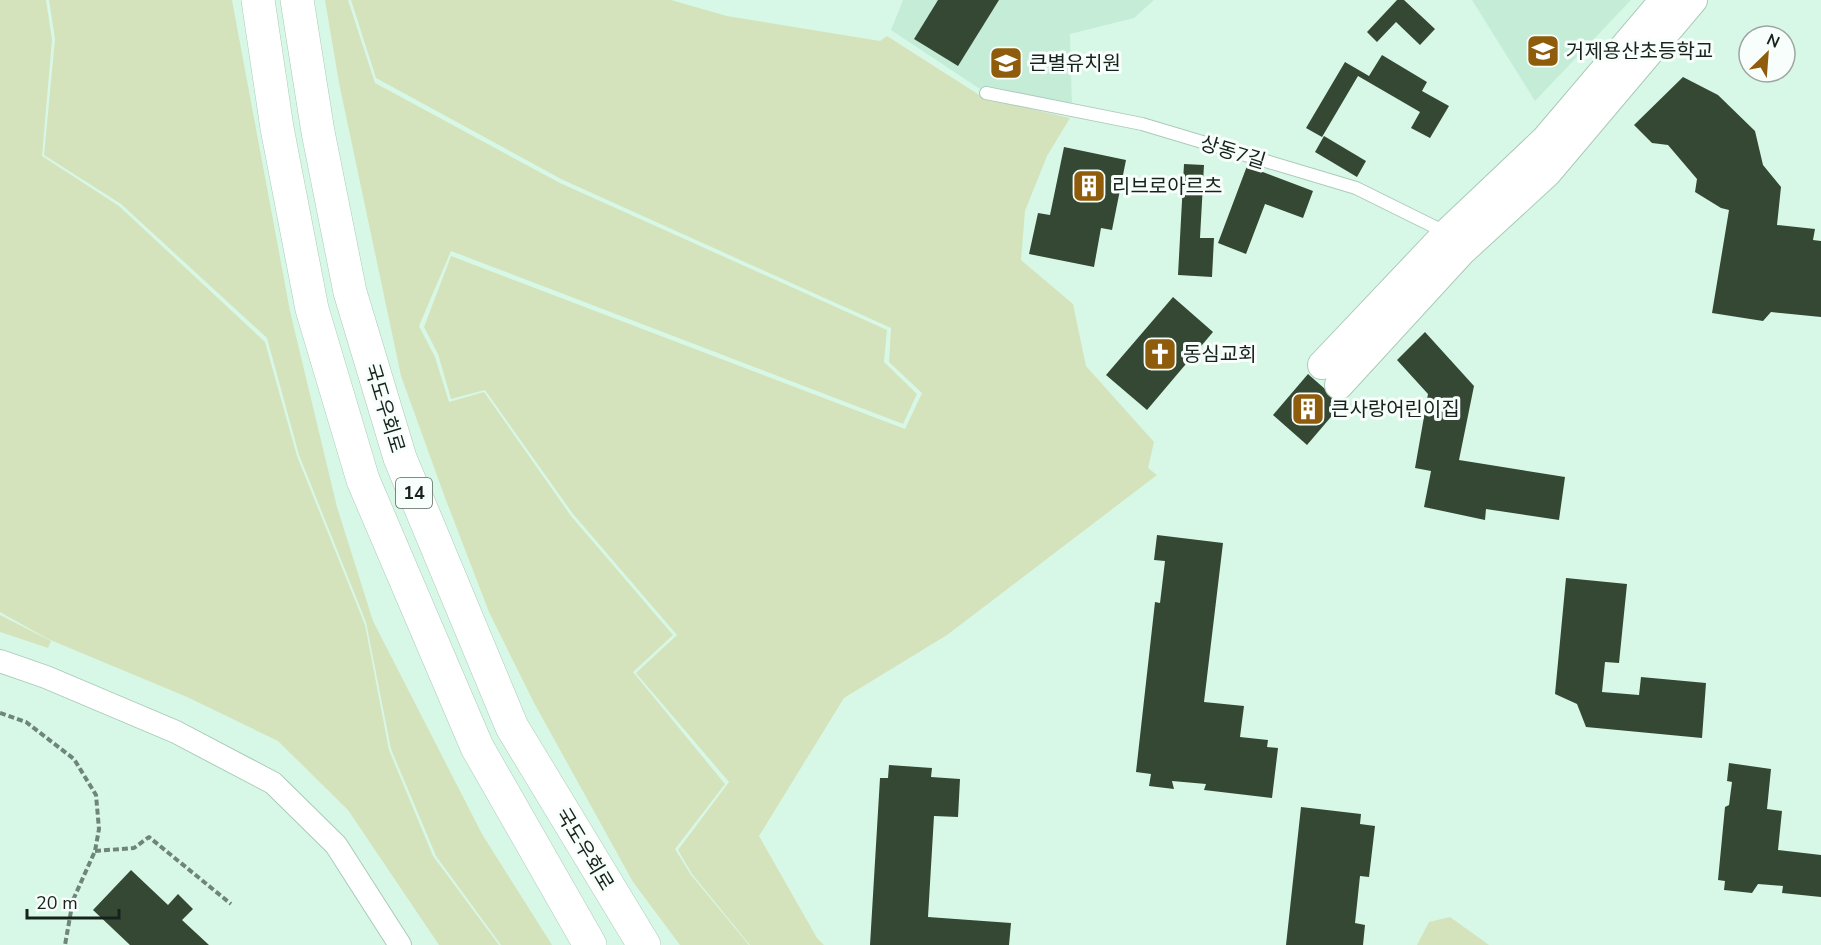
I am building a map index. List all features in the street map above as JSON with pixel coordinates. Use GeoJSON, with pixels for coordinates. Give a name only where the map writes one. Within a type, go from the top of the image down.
{"type":"FeatureCollection","features":[{"type":"Feature","properties":{"kind":"highway","name":"14"},"geometry":{"type":"LineString","coordinates":[[258,0],[277,128],[312,309],[363,480],[477,747],[590,945]]}},
{"type":"Feature","properties":{"kind":"highway","name":"국도우회로"},"geometry":{"type":"LineString","coordinates":[[297,0],[318,132],[350,292],[400,458],[512,727],[644,945]]}},
{"type":"Feature","properties":{"kind":"street"},"geometry":{"type":"LineString","coordinates":[[1330,375],[1454,242],[1665,0]]}},
{"type":"Feature","properties":{"kind":"street"},"geometry":{"type":"LineString","coordinates":[[1454,242],[1547,173],[1693,0]]}},
{"type":"Feature","properties":{"kind":"street"},"geometry":{"type":"LineString","coordinates":[[0,661],[46,677],[176,732],[273,783],[336,845],[400,945]]}},
{"type":"Feature","properties":{"kind":"lane","name":"상동7길"},"geometry":{"type":"LineString","coordinates":[[986,93],[1142,124],[1356,188],[1454,242]]}},
{"type":"Feature","properties":{"kind":"path"},"geometry":{"type":"LineString","coordinates":[[0,713],[26,722],[74,759],[96,795],[99,829],[95,851],[73,900],[65,945]]}},
{"type":"Feature","properties":{"kind":"path"},"geometry":{"type":"LineString","coordinates":[[95,851],[134,848],[149,837],[231,904]]}},
{"type":"Feature","properties":{"kind":"shaded area"},"geometry":{"type":"Polygon","coordinates":[[[0,0],[46,0],[52,40],[42,156],[119,206],[265,342],[297,456],[365,625],[389,750],[433,856],[499,945],[439,945],[348,810],[278,741],[187,697],[48,639],[0,612],[0,0]]]}},
{"type":"Feature","properties":{"kind":"shaded area"},"geometry":{"type":"Polygon","coordinates":[[[49,0],[232,0],[290,311],[337,507],[373,621],[482,834],[552,945],[501,945],[436,856],[391,749],[366,622],[299,455],[267,338],[121,204],[44,155],[55,39],[49,0]]]}},
{"type":"Feature","properties":{"kind":"shaded area"},"geometry":{"type":"Polygon","coordinates":[[[325,0],[348,0],[375,83],[560,183],[887,330],[884,362],[917,394],[903,424],[451,251],[419,326],[435,357],[449,402],[484,392],[571,516],[673,635],[633,672],[725,784],[675,849],[691,875],[749,945],[680,945],[633,882],[533,701],[489,612],[401,376],[339,83],[325,0]]]}},
{"type":"Feature","properties":{"kind":"shaded area"},"geometry":{"type":"Polygon","coordinates":[[[351,0],[671,0],[727,16],[880,41],[887,36],[984,98],[1070,118],[1047,156],[1025,211],[1021,260],[1073,304],[1086,366],[1154,442],[1148,468],[1157,475],[947,635],[844,698],[759,836],[817,938],[824,945],[750,945],[692,874],[678,850],[729,782],[636,673],[677,635],[573,514],[485,390],[451,399],[438,354],[424,327],[451,256],[905,429],[922,393],[889,362],[891,328],[563,180],[376,78],[351,0]]]}},
{"type":"Feature","properties":{"kind":"shaded area","name":"큰별유치원"},"geometry":{"type":"Polygon","coordinates":[[[903,0],[1154,0],[1134,18],[1070,34],[1072,110],[986,93],[891,30],[903,0]]]}},
{"type":"Feature","properties":{"kind":"shaded area","name":"거제용산초등학교"},"geometry":{"type":"Polygon","coordinates":[[[1472,0],[1631,0],[1535,101],[1472,0]]]}},
{"type":"Feature","properties":{"kind":"shaded area"},"geometry":{"type":"Polygon","coordinates":[[[0,615],[51,641],[48,648],[0,632],[0,615]]]}},
{"type":"Feature","properties":{"kind":"shaded area"},"geometry":{"type":"Polygon","coordinates":[[[1450,917],[1489,945],[1417,945],[1429,922],[1450,917]]]}},
{"type":"Feature","properties":{"kind":"building"},"geometry":{"type":"Polygon","coordinates":[[[938,0],[999,0],[958,66],[914,39],[938,0]]]}},
{"type":"Feature","properties":{"kind":"building"},"geometry":{"type":"Polygon","coordinates":[[[1397,0],[1404,0],[1435,29],[1420,45],[1396,22],[1377,42],[1367,32],[1397,0]]]}},
{"type":"Feature","properties":{"kind":"building"},"geometry":{"type":"Polygon","coordinates":[[[1382,55],[1427,82],[1422,91],[1449,106],[1430,138],[1411,128],[1420,112],[1358,76],[1322,137],[1306,128],[1345,62],[1369,76],[1382,55]]]}},
{"type":"Feature","properties":{"kind":"building"},"geometry":{"type":"Polygon","coordinates":[[[1683,77],[1718,95],[1755,131],[1763,165],[1781,187],[1777,225],[1815,229],[1813,240],[1821,241],[1821,317],[1771,312],[1763,321],[1712,313],[1729,210],[1721,208],[1695,192],[1697,179],[1668,145],[1652,143],[1634,125],[1683,77]]]}},
{"type":"Feature","properties":{"kind":"building"},"geometry":{"type":"Polygon","coordinates":[[[1324,136],[1366,161],[1357,177],[1315,152],[1324,136]]]}},
{"type":"Feature","properties":{"kind":"building","name":"리브로아르츠"},"geometry":{"type":"Polygon","coordinates":[[[1064,147],[1126,160],[1112,230],[1101,228],[1094,267],[1029,254],[1038,213],[1050,215],[1064,147]]]}},
{"type":"Feature","properties":{"kind":"building"},"geometry":{"type":"Polygon","coordinates":[[[1184,164],[1204,165],[1200,238],[1214,238],[1212,277],[1178,275],[1184,164]]]}},
{"type":"Feature","properties":{"kind":"building"},"geometry":{"type":"Polygon","coordinates":[[[1247,166],[1313,191],[1303,218],[1265,204],[1246,254],[1218,243],[1247,166]]]}},
{"type":"Feature","properties":{"kind":"building","name":"동심교회"},"geometry":{"type":"Polygon","coordinates":[[[1173,297],[1213,332],[1147,410],[1106,375],[1173,297]]]}},
{"type":"Feature","properties":{"kind":"building"},"geometry":{"type":"Polygon","coordinates":[[[1425,332],[1474,386],[1459,460],[1565,477],[1559,520],[1486,509],[1485,520],[1424,507],[1431,471],[1415,468],[1428,394],[1397,360],[1425,332]]]}},
{"type":"Feature","properties":{"kind":"building","name":"큰사랑어린이집"},"geometry":{"type":"Polygon","coordinates":[[[1308,374],[1342,404],[1307,445],[1273,415],[1308,374]]]}},
{"type":"Feature","properties":{"kind":"building"},"geometry":{"type":"Polygon","coordinates":[[[1157,535],[1223,543],[1204,702],[1244,706],[1240,737],[1268,740],[1267,747],[1278,748],[1272,798],[1204,790],[1206,784],[1172,781],[1174,789],[1149,786],[1151,774],[1136,772],[1155,602],[1160,603],[1165,561],[1154,560],[1157,535]]]}},
{"type":"Feature","properties":{"kind":"building"},"geometry":{"type":"Polygon","coordinates":[[[1566,578],[1627,584],[1619,663],[1605,662],[1602,692],[1639,695],[1641,677],[1706,683],[1702,738],[1586,727],[1577,704],[1555,694],[1566,578]]]}},
{"type":"Feature","properties":{"kind":"building"},"geometry":{"type":"Polygon","coordinates":[[[1729,763],[1771,769],[1767,809],[1782,811],[1778,850],[1821,855],[1821,897],[1782,893],[1783,886],[1758,884],[1752,893],[1724,890],[1725,881],[1718,880],[1725,807],[1729,805],[1732,782],[1727,781],[1729,763]]]}},
{"type":"Feature","properties":{"kind":"building"},"geometry":{"type":"Polygon","coordinates":[[[889,765],[932,768],[931,777],[960,779],[958,817],[934,816],[928,917],[1011,923],[1009,945],[870,945],[880,778],[888,778],[889,765]]]}},
{"type":"Feature","properties":{"kind":"building"},"geometry":{"type":"Polygon","coordinates":[[[1301,807],[1361,814],[1360,824],[1375,826],[1369,877],[1360,876],[1355,923],[1365,925],[1363,945],[1286,945],[1301,807]]]}},
{"type":"Feature","properties":{"kind":"building"},"geometry":{"type":"Polygon","coordinates":[[[131,870],[168,905],[178,894],[193,909],[182,920],[209,945],[130,945],[93,910],[131,870]]]}},
{"type":"Feature","properties":{"kind":"place","name":"거제용산초등학교"},"geometry":{"type":"Point","coordinates":[1543,51]}},
{"type":"Feature","properties":{"kind":"place","name":"큰별유치원"},"geometry":{"type":"Point","coordinates":[1006,63]}},
{"type":"Feature","properties":{"kind":"place","name":"리브로아르츠"},"geometry":{"type":"Point","coordinates":[1089,186]}},
{"type":"Feature","properties":{"kind":"place","name":"동심교회"},"geometry":{"type":"Point","coordinates":[1160,354]}},
{"type":"Feature","properties":{"kind":"place","name":"큰사랑어린이집"},"geometry":{"type":"Point","coordinates":[1308,409]}}]}
